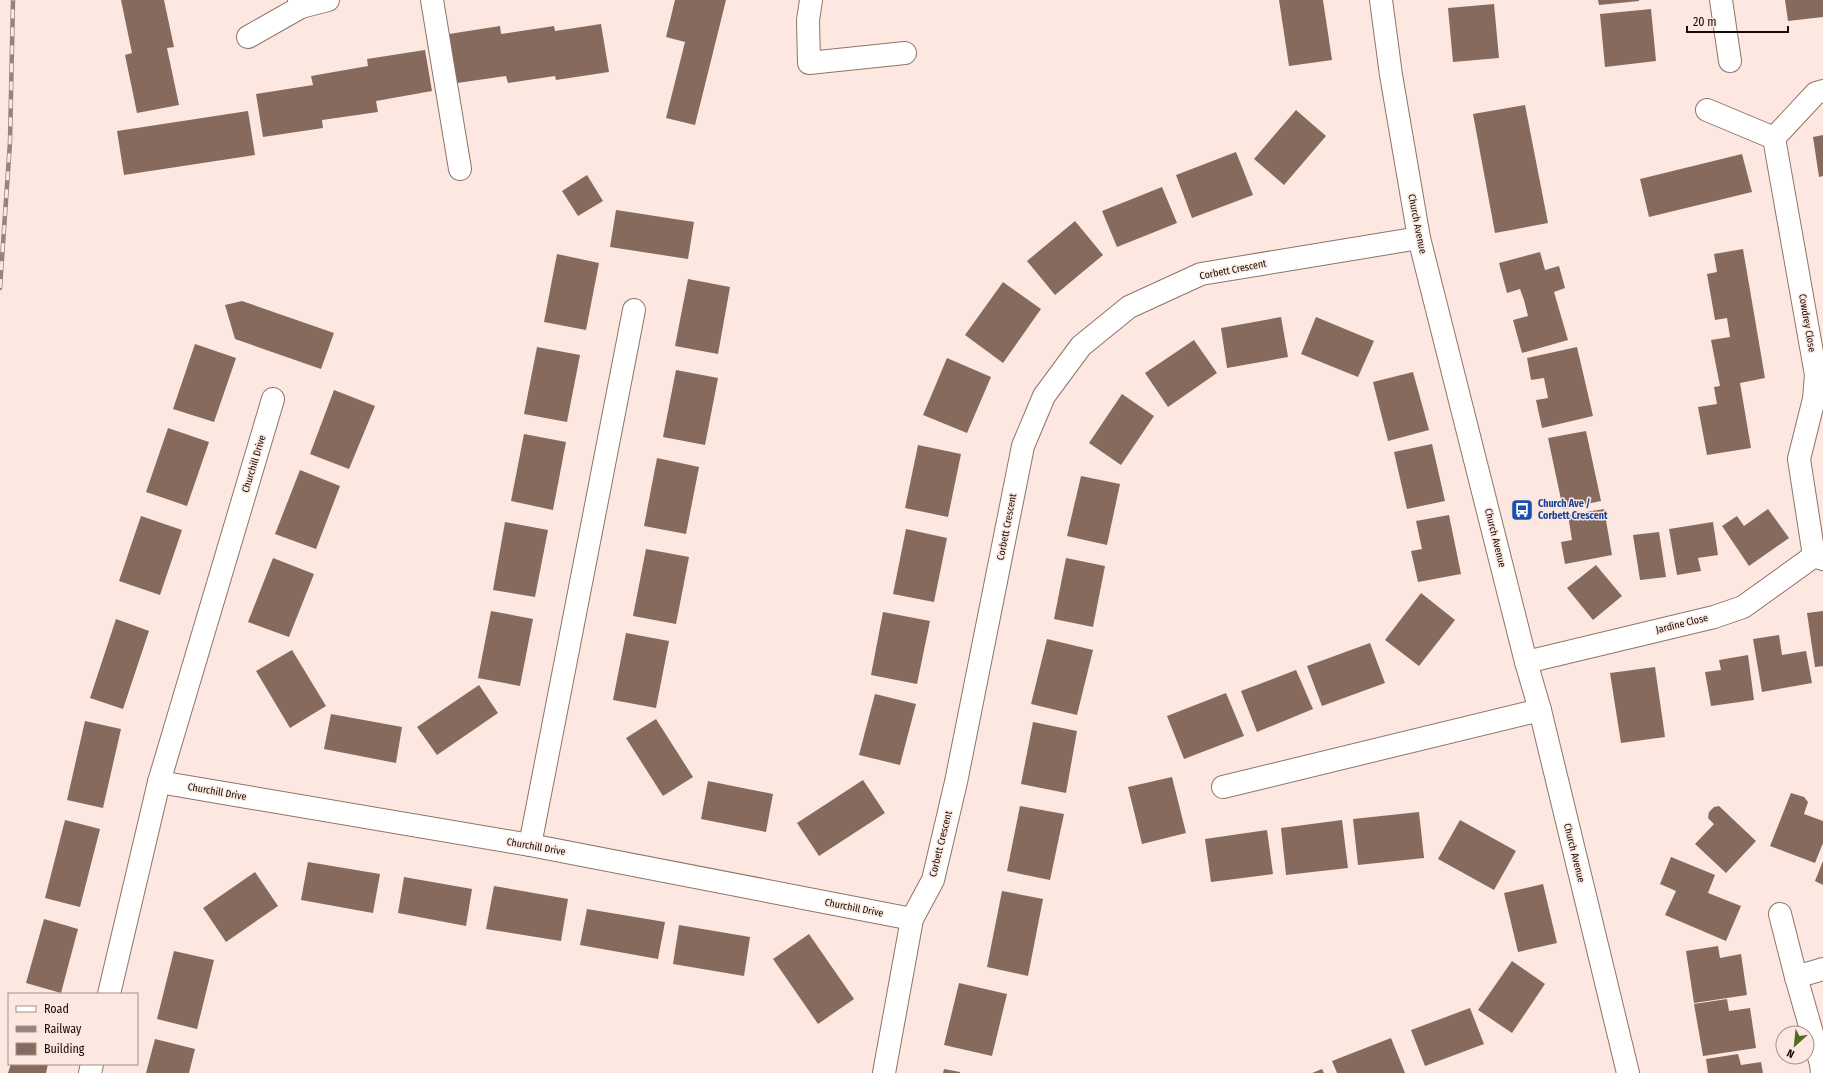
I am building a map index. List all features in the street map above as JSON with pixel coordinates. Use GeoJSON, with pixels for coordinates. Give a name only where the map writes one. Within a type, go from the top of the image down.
{"type":"FeatureCollection","features":[{"type":"Feature","properties":{"kind":"street"},"geometry":{"type":"LineString","coordinates":[[248,36],[300,3],[328,0]]}},
{"type":"Feature","properties":{"kind":"street"},"geometry":{"type":"LineString","coordinates":[[432,0],[460,170]]}},
{"type":"Feature","properties":{"kind":"street"},"geometry":{"type":"LineString","coordinates":[[812,0],[808,20],[809,62],[905,53]]}},
{"type":"Feature","properties":{"kind":"street","name":"Church Avenue"},"geometry":{"type":"LineString","coordinates":[[1381,0],[1391,75],[1419,238],[1526,662],[1540,710],[1628,1073]]}},
{"type":"Feature","properties":{"kind":"street"},"geometry":{"type":"LineString","coordinates":[[1721,0],[1730,61]]}},
{"type":"Feature","properties":{"kind":"street"},"geometry":{"type":"LineString","coordinates":[[1707,110],[1774,138],[1820,92]]}},
{"type":"Feature","properties":{"kind":"street","name":"Cowdrey Close"},"geometry":{"type":"LineString","coordinates":[[1774,138],[1816,375],[1814,399],[1799,459],[1818,557]]}},
{"type":"Feature","properties":{"kind":"street","name":"Corbett Crescent"},"geometry":{"type":"LineString","coordinates":[[884,1073],[912,919],[932,880],[956,782],[1023,446],[1044,396],[1080,346],[1129,307],[1201,274],[1419,238]]}},
{"type":"Feature","properties":{"kind":"street"},"geometry":{"type":"LineString","coordinates":[[530,845],[634,310]]}},
{"type":"Feature","properties":{"kind":"street","name":"Churchill Drive"},"geometry":{"type":"LineString","coordinates":[[109,993],[158,782],[273,398]]}},
{"type":"Feature","properties":{"kind":"street","name":"Jardine Close"},"geometry":{"type":"LineString","coordinates":[[1526,662],[1714,617],[1743,607],[1818,557]]}},
{"type":"Feature","properties":{"kind":"street"},"geometry":{"type":"LineString","coordinates":[[1223,787],[1540,710]]}},
{"type":"Feature","properties":{"kind":"street","name":"Churchill Drive"},"geometry":{"type":"LineString","coordinates":[[158,782],[530,845],[912,919]]}},
{"type":"Feature","properties":{"kind":"street"},"geometry":{"type":"LineString","coordinates":[[1780,914],[1821,1064],[1822,1073]]}},
{"type":"Feature","properties":{"kind":"street"},"geometry":{"type":"LineString","coordinates":[[1796,977],[1823,969]]}},
{"type":"Feature","properties":{"kind":"building"},"geometry":{"type":"Polygon","coordinates":[[[121,0],[164,0],[174,47],[167,48],[179,105],[137,113],[125,55],[132,53],[121,0]]]}},
{"type":"Feature","properties":{"kind":"building"},"geometry":{"type":"Polygon","coordinates":[[[675,0],[726,0],[695,125],[666,118],[685,42],[666,37],[675,0]]]}},
{"type":"Feature","properties":{"kind":"building"},"geometry":{"type":"Polygon","coordinates":[[[1279,0],[1323,0],[1332,60],[1289,66],[1279,0]]]}},
{"type":"Feature","properties":{"kind":"building"},"geometry":{"type":"Polygon","coordinates":[[[1598,0],[1639,0],[1639,1],[1599,5],[1598,0]]]}},
{"type":"Feature","properties":{"kind":"building"},"geometry":{"type":"Polygon","coordinates":[[[1785,0],[1823,0],[1823,17],[1788,21],[1785,0]]]}},
{"type":"Feature","properties":{"kind":"building"},"geometry":{"type":"Polygon","coordinates":[[[1494,4],[1499,58],[1453,62],[1448,8],[1494,4]]]}},
{"type":"Feature","properties":{"kind":"building"},"geometry":{"type":"Polygon","coordinates":[[[1651,9],[1656,61],[1605,67],[1600,14],[1651,9]]]}},
{"type":"Feature","properties":{"kind":"building"},"geometry":{"type":"Polygon","coordinates":[[[601,24],[609,72],[556,80],[555,76],[508,83],[506,76],[457,83],[449,34],[500,26],[501,34],[554,26],[555,31],[601,24]]]}},
{"type":"Feature","properties":{"kind":"building"},"geometry":{"type":"Polygon","coordinates":[[[425,50],[432,91],[376,101],[378,112],[322,120],[323,128],[263,137],[256,94],[313,85],[311,76],[368,66],[367,59],[425,50]]]}},
{"type":"Feature","properties":{"kind":"building"},"geometry":{"type":"Polygon","coordinates":[[[1525,105],[1548,223],[1495,233],[1473,114],[1525,105]]]}},
{"type":"Feature","properties":{"kind":"building"},"geometry":{"type":"Polygon","coordinates":[[[1296,110],[1326,136],[1284,185],[1254,159],[1296,110]]]}},
{"type":"Feature","properties":{"kind":"building"},"geometry":{"type":"Polygon","coordinates":[[[248,111],[255,155],[124,175],[117,131],[248,111]]]}},
{"type":"Feature","properties":{"kind":"building"},"geometry":{"type":"Polygon","coordinates":[[[1823,135],[1823,176],[1819,177],[1813,137],[1823,135]]]}},
{"type":"Feature","properties":{"kind":"building"},"geometry":{"type":"Polygon","coordinates":[[[1236,152],[1253,195],[1192,218],[1176,175],[1236,152]]]}},
{"type":"Feature","properties":{"kind":"building"},"geometry":{"type":"Polygon","coordinates":[[[1742,154],[1752,192],[1649,217],[1640,179],[1742,154]]]}},
{"type":"Feature","properties":{"kind":"building"},"geometry":{"type":"Polygon","coordinates":[[[587,175],[603,201],[578,216],[562,191],[587,175]]]}},
{"type":"Feature","properties":{"kind":"building"},"geometry":{"type":"Polygon","coordinates":[[[1162,187],[1177,223],[1117,247],[1102,211],[1162,187]]]}},
{"type":"Feature","properties":{"kind":"building"},"geometry":{"type":"Polygon","coordinates":[[[616,210],[694,222],[688,259],[610,247],[616,210]]]}},
{"type":"Feature","properties":{"kind":"building"},"geometry":{"type":"Polygon","coordinates":[[[1075,221],[1103,255],[1055,295],[1027,261],[1075,221]]]}},
{"type":"Feature","properties":{"kind":"building"},"geometry":{"type":"Polygon","coordinates":[[[1743,249],[1765,378],[1740,383],[1751,448],[1707,455],[1698,407],[1717,404],[1714,387],[1720,386],[1711,340],[1730,337],[1727,318],[1715,320],[1707,274],[1717,272],[1714,254],[1743,249]]]}},
{"type":"Feature","properties":{"kind":"building"},"geometry":{"type":"Polygon","coordinates":[[[1540,252],[1545,270],[1559,266],[1565,288],[1554,292],[1568,340],[1522,353],[1513,320],[1528,316],[1524,300],[1520,289],[1507,293],[1499,263],[1540,252]]]}},
{"type":"Feature","properties":{"kind":"building"},"geometry":{"type":"Polygon","coordinates":[[[557,254],[599,263],[586,330],[544,322],[557,254]]]}},
{"type":"Feature","properties":{"kind":"building"},"geometry":{"type":"Polygon","coordinates":[[[688,279],[730,287],[718,354],[675,346],[688,279]]]}},
{"type":"Feature","properties":{"kind":"building"},"geometry":{"type":"Polygon","coordinates":[[[1003,282],[1041,309],[1003,363],[965,335],[1003,282]]]}},
{"type":"Feature","properties":{"kind":"building"},"geometry":{"type":"Polygon","coordinates":[[[242,301],[334,333],[321,369],[235,339],[225,305],[242,301]]]}},
{"type":"Feature","properties":{"kind":"building"},"geometry":{"type":"Polygon","coordinates":[[[1281,317],[1288,357],[1227,368],[1221,328],[1281,317]]]}},
{"type":"Feature","properties":{"kind":"building"},"geometry":{"type":"Polygon","coordinates":[[[1316,317],[1374,341],[1358,377],[1301,354],[1316,317]]]}},
{"type":"Feature","properties":{"kind":"building"},"geometry":{"type":"Polygon","coordinates":[[[1194,340],[1217,373],[1168,407],[1145,373],[1194,340]]]}},
{"type":"Feature","properties":{"kind":"building"},"geometry":{"type":"Polygon","coordinates":[[[195,344],[236,358],[214,422],[173,409],[195,344]]]}},
{"type":"Feature","properties":{"kind":"building"},"geometry":{"type":"Polygon","coordinates":[[[537,347],[580,355],[567,422],[524,414],[537,347]]]}},
{"type":"Feature","properties":{"kind":"building"},"geometry":{"type":"Polygon","coordinates":[[[1577,347],[1593,416],[1542,428],[1536,400],[1548,398],[1544,378],[1531,380],[1527,358],[1577,347]]]}},
{"type":"Feature","properties":{"kind":"building"},"geometry":{"type":"Polygon","coordinates":[[[947,358],[991,377],[967,433],[923,415],[947,358]]]}},
{"type":"Feature","properties":{"kind":"building"},"geometry":{"type":"Polygon","coordinates":[[[676,370],[718,378],[705,445],[663,437],[676,370]]]}},
{"type":"Feature","properties":{"kind":"building"},"geometry":{"type":"Polygon","coordinates":[[[1413,372],[1429,430],[1388,441],[1373,382],[1413,372]]]}},
{"type":"Feature","properties":{"kind":"building"},"geometry":{"type":"Polygon","coordinates":[[[334,390],[375,406],[349,469],[310,454],[334,390]]]}},
{"type":"Feature","properties":{"kind":"building"},"geometry":{"type":"Polygon","coordinates":[[[1122,394],[1154,416],[1121,465],[1089,443],[1122,394]]]}},
{"type":"Feature","properties":{"kind":"building"},"geometry":{"type":"Polygon","coordinates":[[[168,428],[209,442],[187,506],[146,492],[168,428]]]}},
{"type":"Feature","properties":{"kind":"building"},"geometry":{"type":"Polygon","coordinates":[[[1586,431],[1601,501],[1563,509],[1548,438],[1586,431]]]}},
{"type":"Feature","properties":{"kind":"building"},"geometry":{"type":"Polygon","coordinates":[[[524,434],[566,442],[553,510],[511,501],[524,434]]]}},
{"type":"Feature","properties":{"kind":"building"},"geometry":{"type":"Polygon","coordinates":[[[1432,444],[1445,501],[1407,509],[1394,452],[1432,444]]]}},
{"type":"Feature","properties":{"kind":"building"},"geometry":{"type":"Polygon","coordinates":[[[918,445],[961,454],[948,517],[905,508],[918,445]]]}},
{"type":"Feature","properties":{"kind":"building"},"geometry":{"type":"Polygon","coordinates":[[[657,458],[699,467],[686,534],[644,526],[657,458]]]}},
{"type":"Feature","properties":{"kind":"building"},"geometry":{"type":"Polygon","coordinates":[[[300,470],[340,486],[316,549],[275,534],[300,470]]]}},
{"type":"Feature","properties":{"kind":"building"},"geometry":{"type":"Polygon","coordinates":[[[1081,476],[1120,484],[1107,545],[1067,536],[1081,476]]]}},
{"type":"Feature","properties":{"kind":"building"},"geometry":{"type":"Polygon","coordinates":[[[1604,509],[1612,555],[1565,564],[1561,542],[1572,540],[1568,515],[1604,509]]]}},
{"type":"Feature","properties":{"kind":"building"},"geometry":{"type":"Polygon","coordinates":[[[1768,509],[1789,538],[1749,566],[1722,526],[1737,516],[1744,526],[1768,509]]]}},
{"type":"Feature","properties":{"kind":"building"},"geometry":{"type":"Polygon","coordinates":[[[1449,515],[1461,574],[1418,582],[1411,551],[1422,549],[1416,521],[1449,515]]]}},
{"type":"Feature","properties":{"kind":"building"},"geometry":{"type":"Polygon","coordinates":[[[141,516],[182,530],[160,595],[119,581],[141,516]]]}},
{"type":"Feature","properties":{"kind":"building"},"geometry":{"type":"Polygon","coordinates":[[[505,522],[548,530],[535,597],[493,590],[505,522]]]}},
{"type":"Feature","properties":{"kind":"building"},"geometry":{"type":"Polygon","coordinates":[[[1713,522],[1718,555],[1698,558],[1701,571],[1677,575],[1669,529],[1713,522]]]}},
{"type":"Feature","properties":{"kind":"building"},"geometry":{"type":"Polygon","coordinates":[[[906,529],[947,538],[934,602],[893,594],[906,529]]]}},
{"type":"Feature","properties":{"kind":"building"},"geometry":{"type":"Polygon","coordinates":[[[1659,532],[1666,577],[1640,580],[1633,535],[1659,532]]]}},
{"type":"Feature","properties":{"kind":"building"},"geometry":{"type":"Polygon","coordinates":[[[646,549],[689,557],[676,624],[633,616],[646,549]]]}},
{"type":"Feature","properties":{"kind":"building"},"geometry":{"type":"Polygon","coordinates":[[[273,558],[314,574],[289,637],[248,622],[273,558]]]}},
{"type":"Feature","properties":{"kind":"building"},"geometry":{"type":"Polygon","coordinates":[[[1066,558],[1105,566],[1093,627],[1054,619],[1066,558]]]}},
{"type":"Feature","properties":{"kind":"building"},"geometry":{"type":"Polygon","coordinates":[[[1596,565],[1622,596],[1593,620],[1567,588],[1596,565]]]}},
{"type":"Feature","properties":{"kind":"building"},"geometry":{"type":"Polygon","coordinates":[[[1421,593],[1455,620],[1419,666],[1385,640],[1421,593]]]}},
{"type":"Feature","properties":{"kind":"building"},"geometry":{"type":"Polygon","coordinates":[[[491,611],[533,619],[520,686],[478,678],[491,611]]]}},
{"type":"Feature","properties":{"kind":"building"},"geometry":{"type":"Polygon","coordinates":[[[1823,611],[1823,666],[1815,667],[1807,613],[1823,611]]]}},
{"type":"Feature","properties":{"kind":"building"},"geometry":{"type":"Polygon","coordinates":[[[883,612],[930,621],[917,684],[871,675],[883,612]]]}},
{"type":"Feature","properties":{"kind":"building"},"geometry":{"type":"Polygon","coordinates":[[[116,619],[149,631],[123,709],[90,698],[116,619]]]}},
{"type":"Feature","properties":{"kind":"building"},"geometry":{"type":"Polygon","coordinates":[[[626,633],[669,641],[656,708],[613,700],[626,633]]]}},
{"type":"Feature","properties":{"kind":"building"},"geometry":{"type":"Polygon","coordinates":[[[1779,635],[1782,655],[1806,651],[1812,683],[1762,692],[1753,639],[1779,635]]]}},
{"type":"Feature","properties":{"kind":"building"},"geometry":{"type":"Polygon","coordinates":[[[1047,639],[1093,650],[1077,715],[1031,704],[1047,639]]]}},
{"type":"Feature","properties":{"kind":"building"},"geometry":{"type":"Polygon","coordinates":[[[1370,643],[1385,683],[1322,706],[1307,666],[1370,643]]]}},
{"type":"Feature","properties":{"kind":"building"},"geometry":{"type":"Polygon","coordinates":[[[292,650],[326,706],[290,728],[256,671],[292,650]]]}},
{"type":"Feature","properties":{"kind":"building"},"geometry":{"type":"Polygon","coordinates":[[[1748,655],[1754,700],[1711,706],[1705,672],[1721,670],[1719,660],[1748,655]]]}},
{"type":"Feature","properties":{"kind":"building"},"geometry":{"type":"Polygon","coordinates":[[[1655,667],[1665,737],[1621,743],[1610,673],[1655,667]]]}},
{"type":"Feature","properties":{"kind":"building"},"geometry":{"type":"Polygon","coordinates":[[[1296,670],[1313,709],[1257,732],[1241,691],[1296,670]]]}},
{"type":"Feature","properties":{"kind":"building"},"geometry":{"type":"Polygon","coordinates":[[[479,685],[498,713],[437,755],[417,727],[479,685]]]}},
{"type":"Feature","properties":{"kind":"building"},"geometry":{"type":"Polygon","coordinates":[[[1226,693],[1244,736],[1184,759],[1167,716],[1226,693]]]}},
{"type":"Feature","properties":{"kind":"building"},"geometry":{"type":"Polygon","coordinates":[[[875,694],[916,704],[900,765],[859,755],[875,694]]]}},
{"type":"Feature","properties":{"kind":"building"},"geometry":{"type":"Polygon","coordinates":[[[331,714],[402,727],[396,763],[324,749],[331,714]]]}},
{"type":"Feature","properties":{"kind":"building"},"geometry":{"type":"Polygon","coordinates":[[[656,719],[693,777],[663,796],[626,738],[656,719]]]}},
{"type":"Feature","properties":{"kind":"building"},"geometry":{"type":"Polygon","coordinates":[[[85,721],[121,729],[103,808],[67,800],[85,721]]]}},
{"type":"Feature","properties":{"kind":"building"},"geometry":{"type":"Polygon","coordinates":[[[1033,722],[1077,731],[1066,793],[1021,784],[1033,722]]]}},
{"type":"Feature","properties":{"kind":"building"},"geometry":{"type":"Polygon","coordinates":[[[1172,777],[1186,833],[1142,844],[1128,787],[1172,777]]]}},
{"type":"Feature","properties":{"kind":"building"},"geometry":{"type":"Polygon","coordinates":[[[863,780],[885,813],[819,856],[797,823],[863,780]]]}},
{"type":"Feature","properties":{"kind":"building"},"geometry":{"type":"Polygon","coordinates":[[[708,781],[773,794],[766,832],[701,819],[708,781]]]}},
{"type":"Feature","properties":{"kind":"building"},"geometry":{"type":"Polygon","coordinates":[[[1791,793],[1804,797],[1808,802],[1804,814],[1823,821],[1823,843],[1815,863],[1770,846],[1791,793]]]}},
{"type":"Feature","properties":{"kind":"building"},"geometry":{"type":"Polygon","coordinates":[[[1020,806],[1064,814],[1050,880],[1007,871],[1020,806]]]}},
{"type":"Feature","properties":{"kind":"building"},"geometry":{"type":"Polygon","coordinates":[[[1719,806],[1756,841],[1726,873],[1695,844],[1714,824],[1708,818],[1709,812],[1714,807],[1719,806]]]}},
{"type":"Feature","properties":{"kind":"building"},"geometry":{"type":"Polygon","coordinates":[[[1419,812],[1424,858],[1358,865],[1353,819],[1419,812]]]}},
{"type":"Feature","properties":{"kind":"building"},"geometry":{"type":"Polygon","coordinates":[[[65,820],[100,829],[80,907],[45,898],[65,820]]]}},
{"type":"Feature","properties":{"kind":"building"},"geometry":{"type":"Polygon","coordinates":[[[1342,820],[1348,868],[1286,875],[1281,828],[1342,820]]]}},
{"type":"Feature","properties":{"kind":"building"},"geometry":{"type":"Polygon","coordinates":[[[1460,820],[1516,851],[1494,890],[1438,859],[1460,820]]]}},
{"type":"Feature","properties":{"kind":"building"},"geometry":{"type":"Polygon","coordinates":[[[1267,830],[1273,874],[1211,882],[1205,839],[1267,830]]]}},
{"type":"Feature","properties":{"kind":"building"},"geometry":{"type":"Polygon","coordinates":[[[1671,857],[1715,875],[1708,893],[1741,906],[1726,941],[1665,915],[1676,891],[1660,884],[1671,857]]]}},
{"type":"Feature","properties":{"kind":"building"},"geometry":{"type":"Polygon","coordinates":[[[1823,861],[1823,885],[1815,881],[1823,861]]]}},
{"type":"Feature","properties":{"kind":"building"},"geometry":{"type":"Polygon","coordinates":[[[308,862],[380,874],[373,913],[301,900],[308,862]]]}},
{"type":"Feature","properties":{"kind":"building"},"geometry":{"type":"Polygon","coordinates":[[[255,872],[278,906],[226,942],[203,908],[255,872]]]}},
{"type":"Feature","properties":{"kind":"building"},"geometry":{"type":"Polygon","coordinates":[[[404,877],[472,889],[466,926],[398,913],[404,877]]]}},
{"type":"Feature","properties":{"kind":"building"},"geometry":{"type":"Polygon","coordinates":[[[1543,884],[1557,943],[1518,952],[1504,893],[1543,884]]]}},
{"type":"Feature","properties":{"kind":"building"},"geometry":{"type":"Polygon","coordinates":[[[494,886],[568,899],[561,941],[486,929],[494,886]]]}},
{"type":"Feature","properties":{"kind":"building"},"geometry":{"type":"Polygon","coordinates":[[[1002,891],[1043,899],[1028,976],[987,967],[1002,891]]]}},
{"type":"Feature","properties":{"kind":"building"},"geometry":{"type":"Polygon","coordinates":[[[587,909],[665,922],[658,959],[580,945],[587,909]]]}},
{"type":"Feature","properties":{"kind":"building"},"geometry":{"type":"Polygon","coordinates":[[[44,919],[78,929],[61,993],[26,983],[44,919]]]}},
{"type":"Feature","properties":{"kind":"building"},"geometry":{"type":"Polygon","coordinates":[[[679,925],[750,937],[744,976],[673,964],[679,925]]]}},
{"type":"Feature","properties":{"kind":"building"},"geometry":{"type":"Polygon","coordinates":[[[809,934],[854,999],[818,1024],[773,959],[809,934]]]}},
{"type":"Feature","properties":{"kind":"building"},"geometry":{"type":"Polygon","coordinates":[[[1718,946],[1720,958],[1741,954],[1747,995],[1694,1003],[1686,951],[1718,946]]]}},
{"type":"Feature","properties":{"kind":"building"},"geometry":{"type":"Polygon","coordinates":[[[174,951],[214,960],[197,1029],[157,1019],[174,951]]]}},
{"type":"Feature","properties":{"kind":"building"},"geometry":{"type":"Polygon","coordinates":[[[1512,961],[1545,984],[1512,1033],[1478,1010],[1512,961]]]}},
{"type":"Feature","properties":{"kind":"building"},"geometry":{"type":"Polygon","coordinates":[[[959,983],[1007,994],[992,1056],[944,1045],[959,983]]]}},
{"type":"Feature","properties":{"kind":"building"},"geometry":{"type":"Polygon","coordinates":[[[1727,999],[1729,1011],[1750,1008],[1756,1048],[1703,1056],[1694,1004],[1727,999]]]}},
{"type":"Feature","properties":{"kind":"building"},"geometry":{"type":"Polygon","coordinates":[[[1470,1008],[1484,1044],[1425,1066],[1411,1030],[1470,1008]]]}},
{"type":"Feature","properties":{"kind":"building"},"geometry":{"type":"Polygon","coordinates":[[[1391,1038],[1405,1073],[1337,1073],[1332,1061],[1391,1038]]]}},
{"type":"Feature","properties":{"kind":"building"},"geometry":{"type":"Polygon","coordinates":[[[155,1039],[195,1049],[189,1073],[146,1073],[155,1039]]]}},
{"type":"Feature","properties":{"kind":"building"},"geometry":{"type":"Polygon","coordinates":[[[1738,1054],[1741,1065],[1761,1062],[1763,1073],[1708,1073],[1706,1059],[1738,1054]]]}},
{"type":"Feature","properties":{"kind":"building"},"geometry":{"type":"Polygon","coordinates":[[[11,1065],[48,1065],[46,1073],[8,1073],[11,1065]]]}},
{"type":"Feature","properties":{"kind":"building"},"geometry":{"type":"Polygon","coordinates":[[[944,1069],[960,1072],[960,1073],[943,1073],[944,1069]]]}},
{"type":"Feature","properties":{"kind":"building"},"geometry":{"type":"Polygon","coordinates":[[[1322,1069],[1324,1073],[1312,1073],[1322,1069]]]}},
{"type":"Feature","properties":{"kind":"railway"},"geometry":{"type":"LineString","coordinates":[[0,288],[10,142],[13,0]]}},
{"type":"Feature","properties":{"kind":"place","name":"Church Ave / Corbett Crescent"},"geometry":{"type":"Point","coordinates":[1522,510]}}]}
